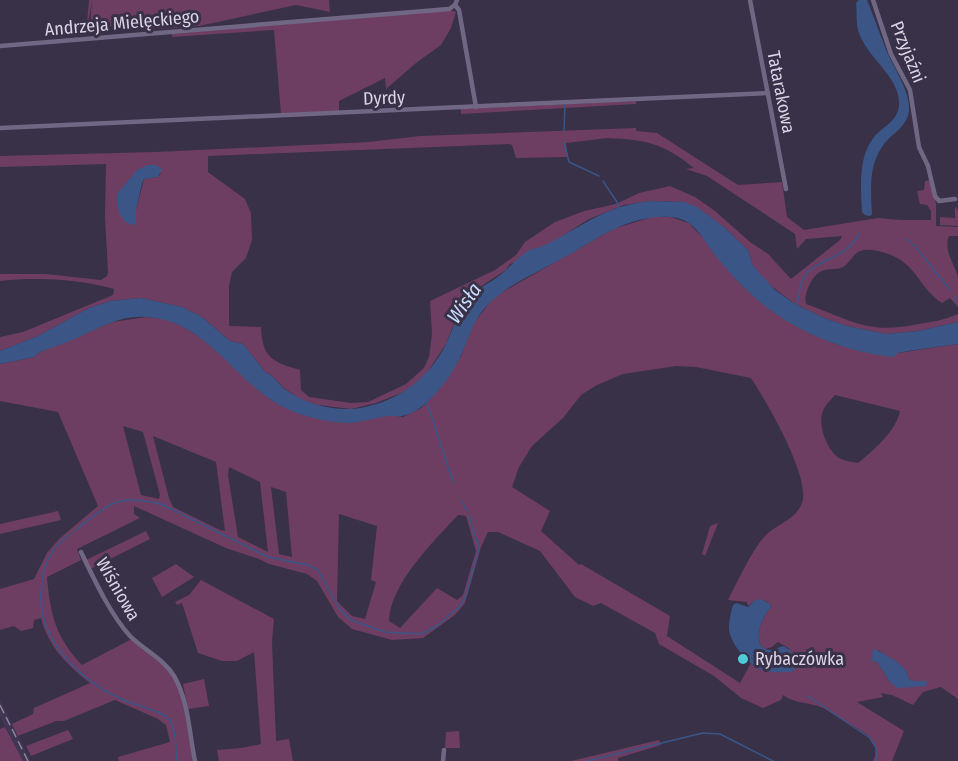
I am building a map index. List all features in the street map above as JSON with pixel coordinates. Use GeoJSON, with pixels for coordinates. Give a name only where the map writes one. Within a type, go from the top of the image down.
{"type":"FeatureCollection","features":[{"type":"Feature","properties":{"kind":"street","name":"Tatarakowa"},"geometry":{"type":"LineString","coordinates":[[750,0],[786,189]]}},
{"type":"Feature","properties":{"kind":"street","name":"Przyjaźni"},"geometry":{"type":"LineString","coordinates":[[873,0],[891,54],[910,90],[917,141],[928,166],[935,195],[939,201],[955,199]]}},
{"type":"Feature","properties":{"kind":"street","name":"Andrzeja Mielęckiego"},"geometry":{"type":"LineString","coordinates":[[0,46],[437,10],[451,8],[456,3]]}},
{"type":"Feature","properties":{"kind":"street"},"geometry":{"type":"LineString","coordinates":[[456,3],[476,107]]}},
{"type":"Feature","properties":{"kind":"street","name":"Dyrdy"},"geometry":{"type":"LineString","coordinates":[[0,128],[768,93]]}},
{"type":"Feature","properties":{"kind":"street","name":"Wiśniowa"},"geometry":{"type":"LineString","coordinates":[[81,552],[96,584],[122,625],[173,675],[188,713],[195,761]]}},
{"type":"Feature","properties":{"kind":"street"},"geometry":{"type":"LineString","coordinates":[[443,761],[444,750]]}},
{"type":"Feature","properties":{"kind":"shaded area"},"geometry":{"type":"Polygon","coordinates":[[[89,0],[329,0],[330,12],[296,5],[199,26],[144,30],[106,26],[90,27],[92,1],[86,35],[89,0]]]}},
{"type":"Feature","properties":{"kind":"shaded area"},"geometry":{"type":"Polygon","coordinates":[[[450,10],[456,12],[451,28],[441,45],[386,89],[385,78],[339,101],[339,111],[281,114],[274,30],[172,37],[172,34],[450,10]]]}},
{"type":"Feature","properties":{"kind":"shaded area"},"geometry":{"type":"Polygon","coordinates":[[[636,101],[636,104],[461,114],[461,109],[636,101]]]}},
{"type":"Feature","properties":{"kind":"shaded area"},"geometry":{"type":"Polygon","coordinates":[[[636,128],[636,131],[657,133],[738,185],[782,182],[787,217],[804,230],[878,218],[931,220],[931,211],[927,205],[920,204],[917,191],[924,190],[925,181],[929,180],[936,203],[936,226],[958,227],[958,236],[949,236],[947,247],[958,278],[958,307],[950,298],[942,303],[933,296],[901,260],[869,250],[857,253],[843,267],[817,274],[811,282],[805,300],[806,304],[872,327],[901,327],[958,314],[958,322],[918,331],[886,334],[847,326],[824,318],[795,304],[766,282],[753,266],[748,250],[724,227],[684,202],[651,201],[624,205],[589,219],[553,242],[529,251],[521,259],[510,264],[506,270],[480,287],[457,316],[446,344],[423,379],[404,392],[376,403],[351,409],[318,405],[301,400],[266,373],[243,344],[230,341],[202,317],[182,307],[141,298],[111,301],[89,308],[38,336],[0,351],[0,337],[23,332],[113,295],[114,289],[57,280],[0,281],[0,274],[46,274],[101,280],[107,276],[108,272],[105,216],[106,164],[0,167],[0,156],[156,152],[369,142],[420,136],[636,128]],[[607,138],[566,143],[568,157],[516,158],[512,145],[509,144],[208,156],[208,172],[245,199],[251,213],[252,240],[246,258],[232,272],[229,286],[229,326],[261,327],[266,352],[276,361],[300,370],[301,390],[309,397],[351,403],[368,402],[406,384],[424,368],[429,357],[432,334],[430,301],[495,270],[516,255],[525,242],[555,222],[584,211],[616,204],[639,193],[670,186],[695,197],[715,211],[750,242],[768,254],[791,279],[842,236],[806,239],[797,249],[795,234],[707,176],[686,169],[694,168],[673,153],[654,144],[607,138]],[[137,170],[136,210],[144,179],[158,177],[161,173],[137,170]]]}},
{"type":"Feature","properties":{"kind":"shaded area"},"geometry":{"type":"Polygon","coordinates":[[[955,207],[958,210],[958,226],[940,225],[940,217],[955,218],[955,207]]]}},
{"type":"Feature","properties":{"kind":"shaded area"},"geometry":{"type":"Polygon","coordinates":[[[652,217],[670,217],[689,223],[773,312],[810,333],[838,345],[898,353],[958,344],[958,699],[941,687],[923,692],[913,705],[892,695],[881,693],[883,697],[857,702],[904,731],[892,761],[873,761],[876,753],[872,740],[860,730],[823,708],[792,700],[783,695],[781,700],[763,708],[741,698],[714,676],[659,644],[655,633],[601,603],[593,606],[575,597],[540,551],[498,532],[488,532],[481,547],[465,603],[455,615],[423,638],[392,640],[352,629],[338,617],[317,581],[307,574],[269,564],[226,548],[134,506],[134,514],[140,518],[77,549],[81,560],[47,577],[50,603],[60,635],[82,665],[132,639],[167,668],[182,696],[193,761],[119,761],[118,757],[170,742],[166,725],[158,719],[115,700],[64,721],[56,721],[18,736],[12,724],[33,714],[34,708],[90,683],[60,654],[48,637],[41,618],[34,620],[33,628],[21,631],[14,626],[0,630],[0,589],[34,579],[47,553],[59,539],[98,506],[58,412],[0,401],[0,364],[34,357],[40,352],[112,322],[146,317],[165,319],[203,339],[271,400],[300,414],[347,423],[391,415],[403,417],[421,408],[447,378],[461,356],[470,328],[494,297],[613,229],[652,217]],[[676,366],[623,374],[581,395],[563,418],[532,446],[519,467],[512,487],[550,511],[541,531],[579,565],[581,564],[670,616],[667,636],[740,683],[751,663],[758,668],[790,649],[778,642],[765,649],[761,646],[759,630],[762,620],[771,607],[769,603],[758,600],[748,606],[747,602],[728,600],[760,541],[795,514],[802,503],[803,491],[800,476],[786,439],[751,378],[696,367],[676,366]],[[835,395],[825,407],[821,423],[824,436],[831,449],[839,458],[858,463],[889,433],[900,411],[835,395]],[[123,426],[141,495],[159,499],[160,495],[143,432],[123,426]],[[153,436],[169,498],[173,507],[225,531],[216,462],[153,436]],[[229,467],[228,475],[238,537],[268,552],[260,482],[229,467]],[[271,487],[279,554],[292,557],[286,492],[271,487]],[[339,514],[337,601],[352,616],[365,619],[376,582],[371,580],[377,526],[339,514]],[[458,515],[425,551],[405,578],[391,607],[389,621],[400,628],[437,588],[457,600],[463,595],[476,551],[466,516],[458,515]],[[878,650],[872,658],[890,682],[926,681],[909,679],[906,670],[878,650]]]}},
{"type":"Feature","properties":{"kind":"shaded area"},"geometry":{"type":"Polygon","coordinates":[[[58,511],[61,520],[0,534],[0,524],[58,511]]]}},
{"type":"Feature","properties":{"kind":"shaded area"},"geometry":{"type":"Polygon","coordinates":[[[718,523],[705,556],[702,554],[710,526],[718,523]]]}},
{"type":"Feature","properties":{"kind":"shaded area"},"geometry":{"type":"Polygon","coordinates":[[[146,531],[150,539],[90,569],[86,560],[146,531]]]}},
{"type":"Feature","properties":{"kind":"shaded area"},"geometry":{"type":"Polygon","coordinates":[[[176,564],[194,577],[162,597],[152,578],[176,564]]]}},
{"type":"Feature","properties":{"kind":"shaded area"},"geometry":{"type":"Polygon","coordinates":[[[201,580],[274,619],[272,642],[276,741],[289,739],[293,761],[219,761],[217,750],[261,744],[254,652],[237,661],[222,661],[198,653],[182,603],[177,605],[175,602],[189,595],[201,580]]]}},
{"type":"Feature","properties":{"kind":"shaded area"},"geometry":{"type":"Polygon","coordinates":[[[204,679],[209,706],[188,709],[183,684],[204,679]]]}},
{"type":"Feature","properties":{"kind":"shaded area"},"geometry":{"type":"Polygon","coordinates":[[[0,700],[31,761],[23,761],[0,717],[0,700]]]}},
{"type":"Feature","properties":{"kind":"shaded area"},"geometry":{"type":"Polygon","coordinates":[[[5,727],[23,761],[0,761],[0,729],[5,727]]]}},
{"type":"Feature","properties":{"kind":"shaded area"},"geometry":{"type":"Polygon","coordinates":[[[68,730],[73,739],[31,756],[26,746],[68,730]]]}},
{"type":"Feature","properties":{"kind":"shaded area"},"geometry":{"type":"Polygon","coordinates":[[[459,731],[460,748],[445,748],[446,732],[459,731]]]}},
{"type":"Feature","properties":{"kind":"shaded area"},"geometry":{"type":"Polygon","coordinates":[[[659,740],[661,745],[618,758],[618,761],[571,761],[659,740]]]}},
{"type":"Feature","properties":{"kind":"water"},"geometry":{"type":"Polygon","coordinates":[[[859,0],[867,0],[887,52],[906,92],[909,108],[904,124],[884,144],[875,161],[871,195],[872,214],[870,216],[862,212],[861,174],[864,156],[875,136],[892,121],[899,105],[895,85],[868,50],[858,30],[856,3],[859,0]]]}},
{"type":"Feature","properties":{"kind":"water"},"geometry":{"type":"Polygon","coordinates":[[[148,165],[156,165],[162,169],[158,177],[144,179],[136,210],[136,225],[131,224],[126,222],[120,214],[117,194],[137,170],[148,165]]]}},
{"type":"Feature","properties":{"kind":"water"},"geometry":{"type":"Polygon","coordinates":[[[651,201],[684,202],[697,207],[724,227],[748,250],[753,266],[775,290],[795,304],[824,318],[847,326],[886,334],[918,331],[958,322],[958,344],[898,353],[893,357],[846,347],[815,336],[773,312],[751,294],[718,259],[693,226],[679,218],[663,217],[634,221],[608,232],[500,294],[484,309],[476,321],[457,363],[437,392],[420,408],[402,416],[346,423],[298,413],[281,406],[258,390],[200,338],[167,320],[147,317],[120,320],[40,352],[34,357],[0,364],[0,351],[38,336],[89,308],[111,301],[141,298],[182,307],[202,317],[230,341],[243,344],[266,373],[301,399],[334,408],[366,407],[395,396],[420,379],[440,355],[459,313],[470,297],[502,274],[524,254],[610,211],[622,206],[651,201]]]}},
{"type":"Feature","properties":{"kind":"water"},"geometry":{"type":"Polygon","coordinates":[[[760,599],[769,603],[771,607],[760,625],[761,646],[769,650],[783,646],[791,651],[798,665],[792,672],[771,672],[758,669],[741,654],[732,640],[729,628],[733,605],[736,603],[748,607],[755,600],[760,599]]]}},
{"type":"Feature","properties":{"kind":"water"},"geometry":{"type":"Polygon","coordinates":[[[875,649],[896,661],[906,670],[909,679],[927,681],[926,686],[897,688],[890,682],[877,662],[871,661],[873,655],[871,653],[875,649]]]}},
{"type":"Feature","properties":{"kind":"waterway"},"geometry":{"type":"LineString","coordinates":[[564,131],[565,105]]}},
{"type":"Feature","properties":{"kind":"waterway"},"geometry":{"type":"LineString","coordinates":[[564,142],[569,162],[599,176]]}},
{"type":"Feature","properties":{"kind":"waterway"},"geometry":{"type":"LineString","coordinates":[[603,181],[619,209]]}},
{"type":"Feature","properties":{"kind":"waterway"},"geometry":{"type":"LineString","coordinates":[[797,305],[801,284],[809,271],[849,247],[859,233]]}},
{"type":"Feature","properties":{"kind":"waterway"},"geometry":{"type":"LineString","coordinates":[[906,239],[915,246],[950,290]]}},
{"type":"Feature","properties":{"kind":"waterway"},"geometry":{"type":"LineString","coordinates":[[954,297],[958,301]]}},
{"type":"Feature","properties":{"kind":"waterway"},"geometry":{"type":"LineString","coordinates":[[427,403],[453,482]]}},
{"type":"Feature","properties":{"kind":"waterway"},"geometry":{"type":"LineString","coordinates":[[74,531],[113,503],[133,500],[161,504],[268,557],[308,565],[318,570],[339,608],[351,620],[385,632],[422,634],[438,625],[460,606],[466,596],[479,548],[469,516]]}},
{"type":"Feature","properties":{"kind":"waterway"},"geometry":{"type":"LineString","coordinates":[[462,501],[467,511]]}},
{"type":"Feature","properties":{"kind":"waterway"},"geometry":{"type":"LineString","coordinates":[[70,534],[57,546],[45,567],[41,593],[46,627],[64,656],[90,680],[119,698],[161,714],[170,720],[175,734],[177,761]]}},
{"type":"Feature","properties":{"kind":"waterway"},"geometry":{"type":"LineString","coordinates":[[808,696],[870,738],[876,748],[876,761]]}},
{"type":"Feature","properties":{"kind":"waterway"},"geometry":{"type":"LineString","coordinates":[[587,761],[703,733],[720,734],[773,761]]}},
{"type":"Feature","properties":{"kind":"railway"},"geometry":{"type":"LineString","coordinates":[[0,705],[28,761]]}},
{"type":"Feature","properties":{"kind":"place","name":"Rybaczówka"},"geometry":{"type":"Point","coordinates":[743,659]}},
{"type":"Feature","properties":{"kind":"water label","name":"Wisła"},"geometry":{"type":"Point","coordinates":[464,303]}}]}
